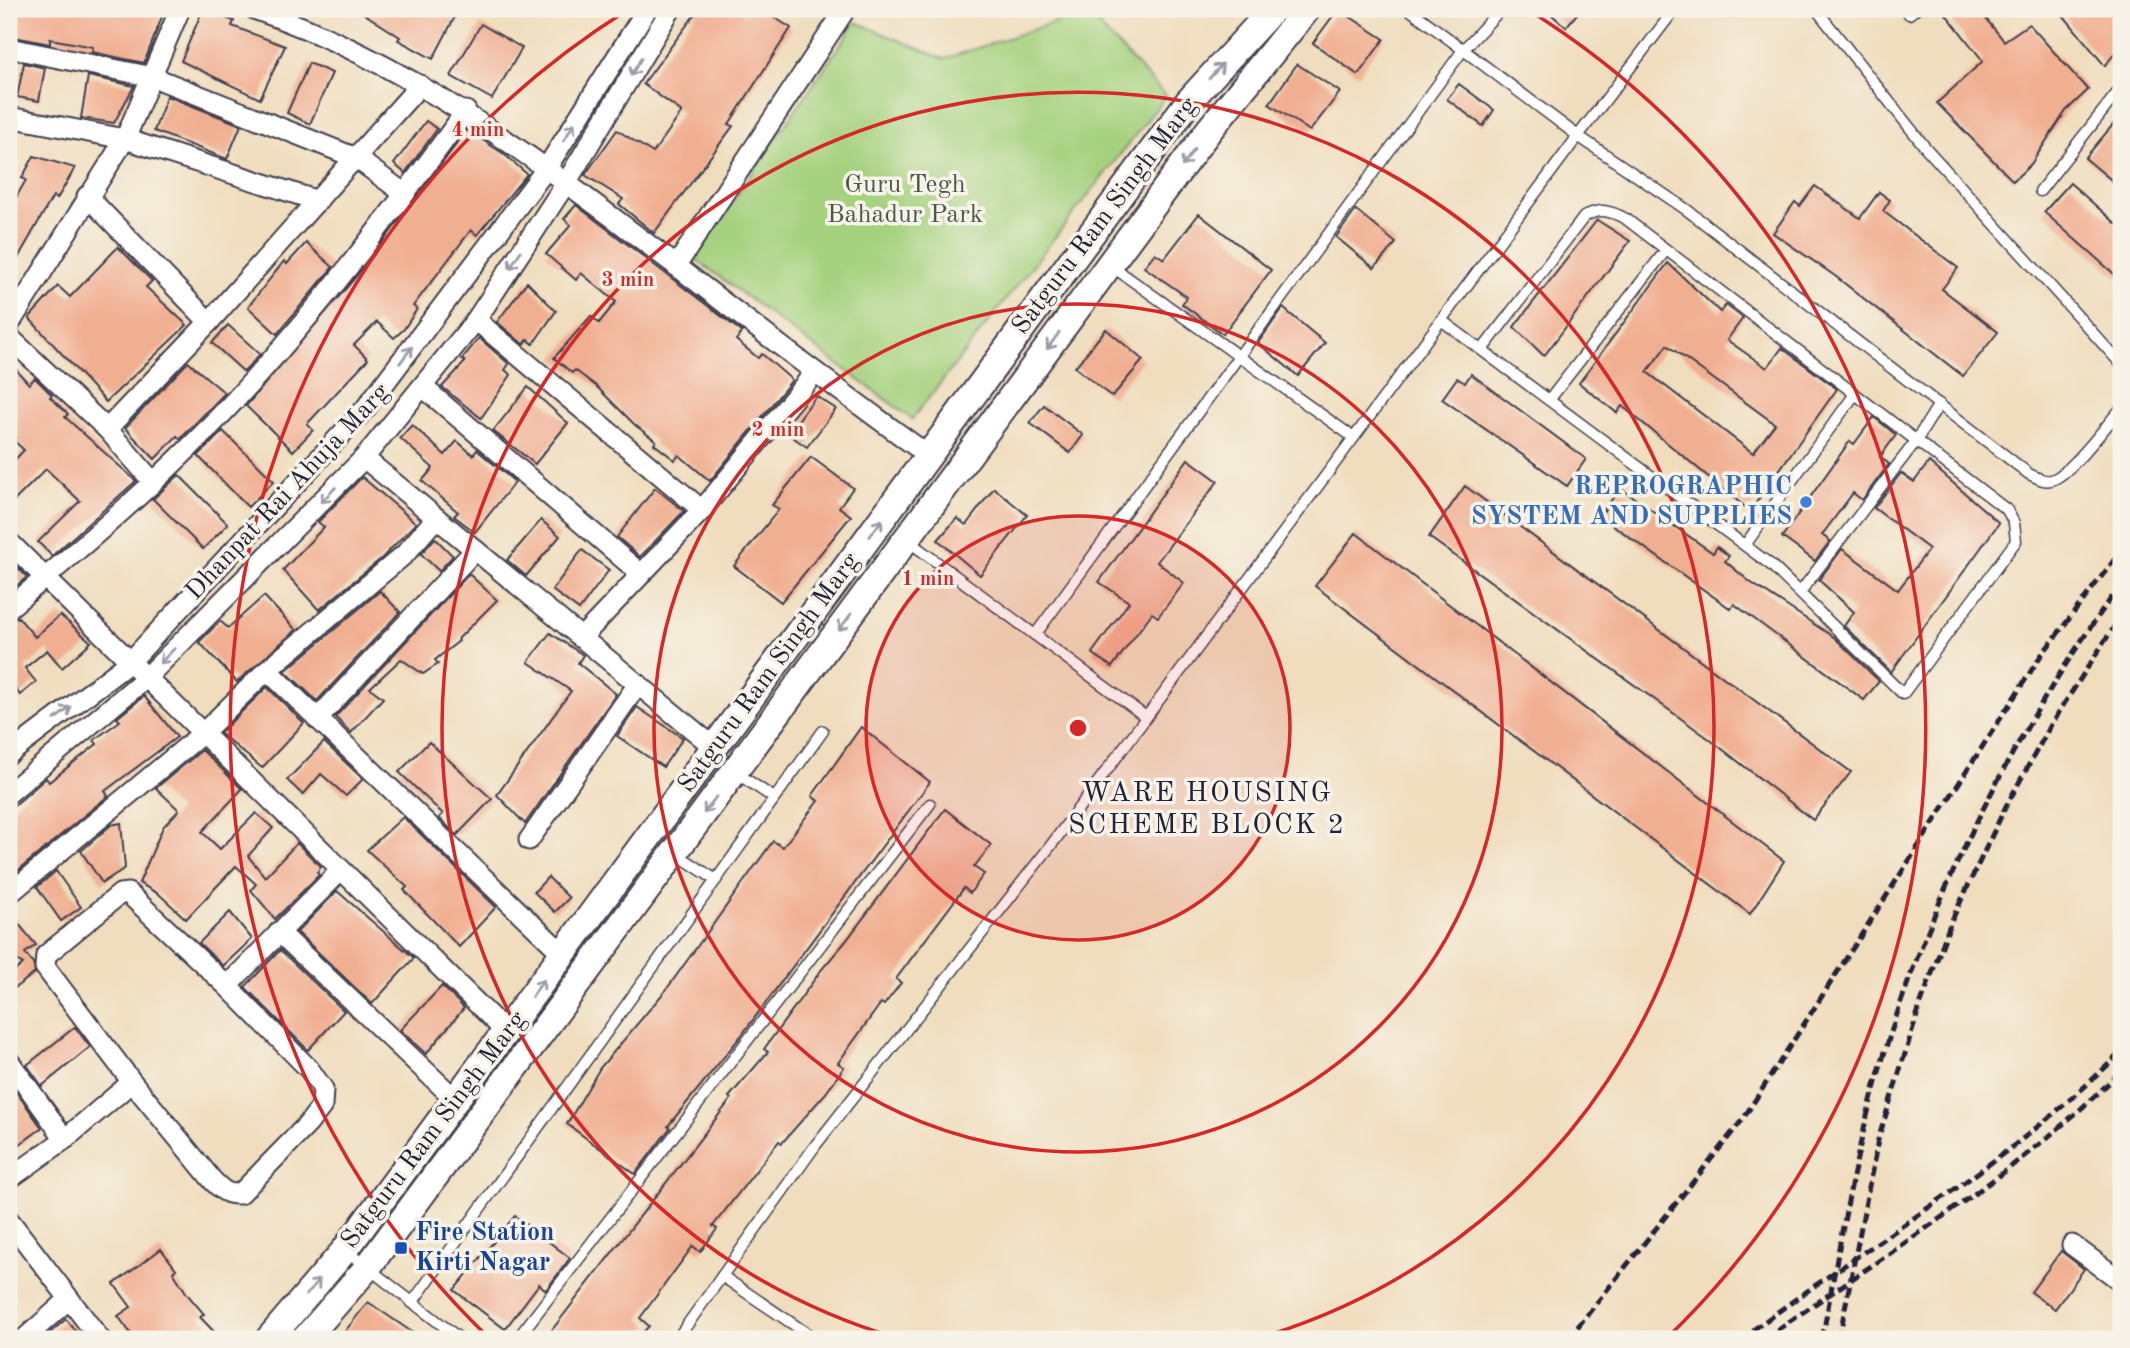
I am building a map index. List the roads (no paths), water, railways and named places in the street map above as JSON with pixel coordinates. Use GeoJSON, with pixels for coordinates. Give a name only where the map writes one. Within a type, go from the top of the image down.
{"type":"FeatureCollection","features":[{"type":"Feature","properties":{"kind":"main road","name":"Satguru Ram Singh Marg"},"geometry":{"type":"LineString","coordinates":[[269,1339],[345,1250],[1189,101],[1273,9]]}},
{"type":"Feature","properties":{"kind":"main road","name":"Satguru Ram Singh Marg"},"geometry":{"type":"LineString","coordinates":[[305,1339],[367,1268],[1209,130],[1307,9]]}},
{"type":"Feature","properties":{"kind":"street"},"geometry":{"type":"LineString","coordinates":[[9,325],[125,139],[180,9]]}},
{"type":"Feature","properties":{"kind":"street"},"geometry":{"type":"LineString","coordinates":[[254,9],[297,23],[467,111],[929,456]]}},
{"type":"Feature","properties":{"kind":"street","name":"Dhanpat Rai Ahuja Marg"},"geometry":{"type":"LineString","coordinates":[[9,754],[130,662],[365,409],[546,169],[647,9]]}},
{"type":"Feature","properties":{"kind":"street","name":"Dhanpat Rai Ahuja Marg"},"geometry":{"type":"LineString","coordinates":[[9,793],[146,678],[364,458],[476,320],[566,183],[671,9]]}},
{"type":"Feature","properties":{"kind":"street"},"geometry":{"type":"LineString","coordinates":[[676,266],[843,13],[842,9]]}},
{"type":"Feature","properties":{"kind":"street"},"geometry":{"type":"LineString","coordinates":[[9,48],[153,77],[356,159],[405,194]]}},
{"type":"Feature","properties":{"kind":"street"},"geometry":{"type":"LineString","coordinates":[[107,429],[209,322],[420,85]]}},
{"type":"Feature","properties":{"kind":"street"},"geometry":{"type":"LineString","coordinates":[[9,608],[153,482],[246,387],[405,194],[467,111]]}},
{"type":"Feature","properties":{"kind":"street"},"geometry":{"type":"LineString","coordinates":[[9,117],[125,139],[318,201]]}},
{"type":"Feature","properties":{"kind":"street"},"geometry":{"type":"LineString","coordinates":[[88,196],[209,322]]}},
{"type":"Feature","properties":{"kind":"street"},"geometry":{"type":"LineString","coordinates":[[476,320],[702,510]]}},
{"type":"Feature","properties":{"kind":"street"},"geometry":{"type":"LineString","coordinates":[[9,337],[107,429],[153,482]]}},
{"type":"Feature","properties":{"kind":"street"},"geometry":{"type":"LineString","coordinates":[[581,638],[702,510],[815,372]]}},
{"type":"Feature","properties":{"kind":"street"},"geometry":{"type":"LineString","coordinates":[[423,387],[641,574]]}},
{"type":"Feature","properties":{"kind":"street"},"geometry":{"type":"LineString","coordinates":[[364,458],[715,748]]}},
{"type":"Feature","properties":{"kind":"street"},"geometry":{"type":"LineString","coordinates":[[9,894],[203,733],[267,670],[405,554],[436,519]]}},
{"type":"Feature","properties":{"kind":"street"},"geometry":{"type":"LineString","coordinates":[[9,542],[506,1032]]}},
{"type":"Feature","properties":{"kind":"street"},"geometry":{"type":"LineString","coordinates":[[317,719],[475,551]]}},
{"type":"Feature","properties":{"kind":"street"},"geometry":{"type":"LineString","coordinates":[[267,670],[563,954]]}},
{"type":"Feature","properties":{"kind":"street"},"geometry":{"type":"LineString","coordinates":[[530,840],[638,684]]}},
{"type":"Feature","properties":{"kind":"street"},"geometry":{"type":"LineString","coordinates":[[228,986],[341,870]]}},
{"type":"Feature","properties":{"kind":"street"},"geometry":{"type":"LineString","coordinates":[[128,893],[228,986],[309,1069],[323,1089],[322,1106],[308,1124],[240,1194],[223,1191],[132,1082],[46,967],[46,955],[120,894],[128,893]]}},
{"type":"Feature","properties":{"kind":"street"},"geometry":{"type":"LineString","coordinates":[[279,932],[456,1100]]}},
{"type":"Feature","properties":{"kind":"street"},"geometry":{"type":"LineString","coordinates":[[9,1062],[65,1139]]}},
{"type":"Feature","properties":{"kind":"street"},"geometry":{"type":"LineString","coordinates":[[9,1179],[65,1139],[132,1082]]}},
{"type":"Feature","properties":{"kind":"street"},"geometry":{"type":"LineString","coordinates":[[9,1220],[100,1339]]}},
{"type":"Feature","properties":{"kind":"street"},"geometry":{"type":"LineString","coordinates":[[2072,1245],[2121,1280]]}},
{"type":"Feature","properties":{"kind":"street"},"geometry":{"type":"LineString","coordinates":[[24,1339],[68,1300]]}},
{"type":"Feature","properties":{"kind":"lane"},"geometry":{"type":"LineString","coordinates":[[1409,9],[1578,136],[1687,211],[2029,474],[2043,480],[2053,480],[2065,471],[2121,409]]}},
{"type":"Feature","properties":{"kind":"lane"},"geometry":{"type":"LineString","coordinates":[[1035,635],[1463,50],[1502,9]]}},
{"type":"Feature","properties":{"kind":"lane"},"geometry":{"type":"LineString","coordinates":[[677,1339],[815,1146],[1052,844],[1353,437],[1675,9]]}},
{"type":"Feature","properties":{"kind":"lane"},"geometry":{"type":"LineString","coordinates":[[1816,9],[1925,147],[2121,364]]}},
{"type":"Feature","properties":{"kind":"lane"},"geometry":{"type":"LineString","coordinates":[[2040,191],[2121,88]]}},
{"type":"Feature","properties":{"kind":"lane"},"geometry":{"type":"LineString","coordinates":[[1441,320],[1745,545],[1801,591],[1903,694],[2016,541],[2014,523],[2007,510],[1626,219],[1611,211],[1594,211],[1584,217],[1482,350]]}},
{"type":"Feature","properties":{"kind":"lane"},"geometry":{"type":"LineString","coordinates":[[1550,399],[1666,250]]}},
{"type":"Feature","properties":{"kind":"lane"},"geometry":{"type":"LineString","coordinates":[[1110,264],[1241,354],[1353,437]]}},
{"type":"Feature","properties":{"kind":"lane"},"geometry":{"type":"LineString","coordinates":[[1745,545],[1855,394]]}},
{"type":"Feature","properties":{"kind":"lane"},"geometry":{"type":"LineString","coordinates":[[1801,591],[1916,441],[1939,404]]}},
{"type":"Feature","properties":{"kind":"lane"},"geometry":{"type":"LineString","coordinates":[[907,539],[1146,717]]}},
{"type":"Feature","properties":{"kind":"lane"},"geometry":{"type":"LineString","coordinates":[[412,1303],[823,731]]}},
{"type":"Feature","properties":{"kind":"lane"},"geometry":{"type":"LineString","coordinates":[[734,772],[775,798]]}},
{"type":"Feature","properties":{"kind":"lane"},"geometry":{"type":"LineString","coordinates":[[517,1339],[930,804]]}},
{"type":"Feature","properties":{"kind":"lane"},"geometry":{"type":"LineString","coordinates":[[675,853],[716,880]]}},
{"type":"Feature","properties":{"kind":"lane"},"geometry":{"type":"LineString","coordinates":[[345,1250],[460,1339]]}},
{"type":"Feature","properties":{"kind":"lane"},"geometry":{"type":"LineString","coordinates":[[722,1276],[815,1339]]}},
{"type":"Feature","properties":{"kind":"railway"},"geometry":{"type":"LineString","coordinates":[[1568,1339],[1743,1119],[2040,657],[2121,551]]}},
{"type":"Feature","properties":{"kind":"railway"},"geometry":{"type":"LineString","coordinates":[[1822,1339],[1862,1137],[1881,1065],[1932,920],[1964,848],[2037,710],[2121,585]]}},
{"type":"Feature","properties":{"kind":"railway"},"geometry":{"type":"LineString","coordinates":[[1839,1339],[1878,1140],[1920,1006],[1950,924],[2005,808],[2053,721],[2121,616]]}},
{"type":"Feature","properties":{"kind":"railway"},"geometry":{"type":"LineString","coordinates":[[1741,1339],[1985,1167],[2078,1093],[2121,1052]]}},
{"type":"Feature","properties":{"kind":"railway"},"geometry":{"type":"LineString","coordinates":[[1764,1339],[1994,1179],[2081,1109],[2121,1071]]}},
{"type":"Feature","properties":{"kind":"place","name":"REPROGRAPHIC SYSTEM AND SUPPLIES"},"geometry":{"type":"Point","coordinates":[1806,502]}},
{"type":"Feature","properties":{"kind":"place","name":"Fire Station Kirti Nagar"},"geometry":{"type":"Point","coordinates":[401,1248]}},
{"type":"Feature","properties":{"kind":"district","name":"WARE HOUSING SCHEME BLOCK 2"},"geometry":{"type":"Point","coordinates":[1207,810]}},
{"type":"Feature","properties":{"kind":"park label","name":"Guru Tegh Bahadur Park"},"geometry":{"type":"Point","coordinates":[905,200]}}]}
